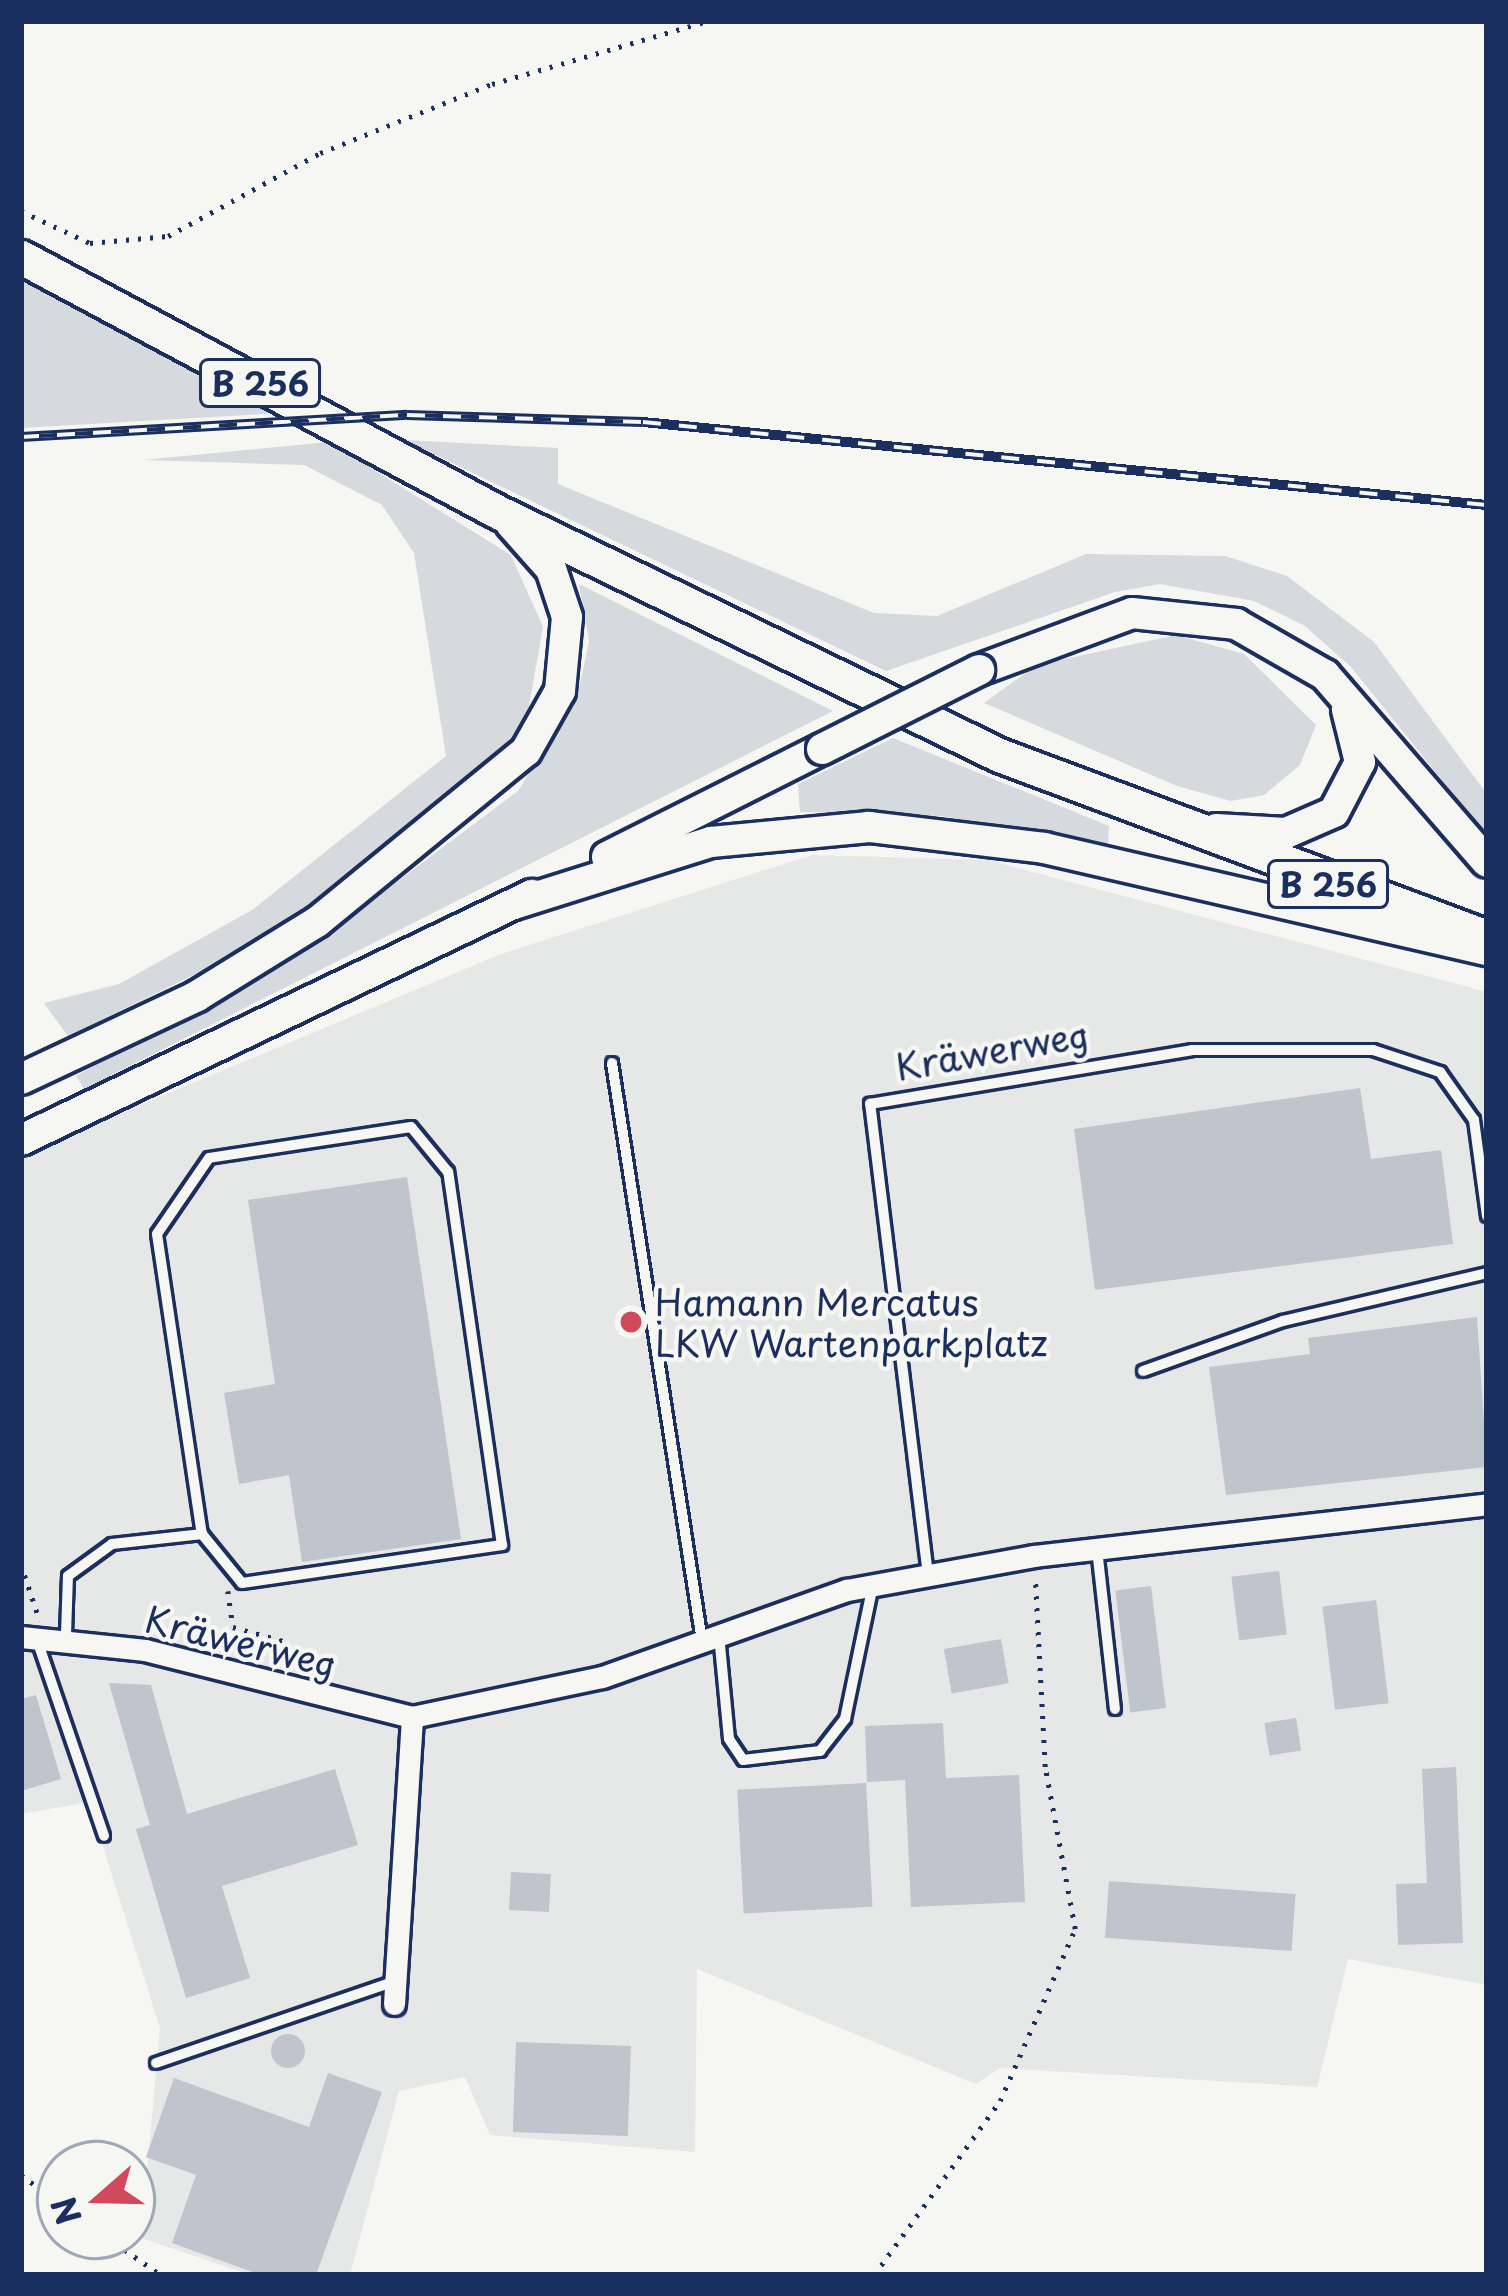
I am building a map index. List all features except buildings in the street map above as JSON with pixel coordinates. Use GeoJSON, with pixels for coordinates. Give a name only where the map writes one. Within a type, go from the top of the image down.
{"type":"FeatureCollection","features":[{"type":"Feature","properties":{"kind":"main road","name":"B 256"},"geometry":{"type":"LineString","coordinates":[[21,256],[498,512],[999,755],[1171,824],[1487,937]]}},
{"type":"Feature","properties":{"kind":"main road"},"geometry":{"type":"LineString","coordinates":[[21,1079],[196,996],[317,922],[526,751],[560,691],[567,617],[551,569],[498,512]]}},
{"type":"Feature","properties":{"kind":"main road"},"geometry":{"type":"LineString","coordinates":[[21,1140],[514,904],[979,670],[1079,626],[1159,611],[1236,625],[1324,674],[1487,862]]}},
{"type":"Feature","properties":{"kind":"main road"},"geometry":{"type":"LineString","coordinates":[[1171,824],[1271,834],[1334,812],[1359,745],[1324,674]]}},
{"type":"Feature","properties":{"kind":"main road"},"geometry":{"type":"LineString","coordinates":[[514,904],[711,842],[869,827],[1044,848],[1487,950]]}},
{"type":"Feature","properties":{"kind":"street","name":"Kräwerweg"},"geometry":{"type":"LineString","coordinates":[[41,1634],[412,1717],[602,1677],[873,1585],[1034,1556],[1487,1504]]}},
{"type":"Feature","properties":{"kind":"street"},"geometry":{"type":"LineString","coordinates":[[395,1992],[412,1717]]}},
{"type":"Feature","properties":{"kind":"lane","name":"Kräwerweg"},"geometry":{"type":"LineString","coordinates":[[928,1575],[870,1104],[1192,1050],[1373,1050],[1440,1072],[1474,1120],[1487,1216]]}},
{"type":"Feature","properties":{"kind":"lane"},"geometry":{"type":"LineString","coordinates":[[612,1063],[729,1739],[743,1760],[820,1751],[845,1719],[873,1585]]}},
{"type":"Feature","properties":{"kind":"lane"},"geometry":{"type":"LineString","coordinates":[[411,1126],[448,1172],[502,1545],[242,1583],[202,1534],[157,1234],[209,1158],[411,1126]]}},
{"type":"Feature","properties":{"kind":"lane"},"geometry":{"type":"LineString","coordinates":[[1142,1371],[1283,1321],[1487,1273]]}},
{"type":"Feature","properties":{"kind":"lane"},"geometry":{"type":"LineString","coordinates":[[104,1836],[41,1634],[63,1591],[94,1550],[202,1534]]}},
{"type":"Feature","properties":{"kind":"lane"},"geometry":{"type":"LineString","coordinates":[[1097,1549],[1115,1709]]}},
{"type":"Feature","properties":{"kind":"lane"},"geometry":{"type":"LineString","coordinates":[[157,2063],[395,1992]]}},
{"type":"Feature","properties":{"kind":"path"},"geometry":{"type":"LineString","coordinates":[[21,212],[89,243],[168,236],[320,153],[449,101],[707,21]]}},
{"type":"Feature","properties":{"kind":"path"},"geometry":{"type":"LineString","coordinates":[[874,2275],[1000,2101],[1075,1929],[1045,1767],[1034,1556]]}},
{"type":"Feature","properties":{"kind":"path"},"geometry":{"type":"LineString","coordinates":[[223,1560],[233,1627],[290,1643]]}},
{"type":"Feature","properties":{"kind":"path"},"geometry":{"type":"LineString","coordinates":[[21,1564],[41,1634]]}},
{"type":"Feature","properties":{"kind":"shaded area"},"geometry":{"type":"Polygon","coordinates":[[[21,275],[280,413],[21,428],[21,275]]]}},
{"type":"Feature","properties":{"kind":"shaded area"},"geometry":{"type":"Polygon","coordinates":[[[404,440],[558,448],[558,484],[874,613],[937,616],[1086,554],[1225,556],[1287,576],[1374,642],[1487,794],[1487,836],[1351,667],[1305,626],[1254,601],[1160,584],[1115,592],[886,671],[404,440]]]}},
{"type":"Feature","properties":{"kind":"shaded area"},"geometry":{"type":"Polygon","coordinates":[[[329,442],[511,555],[543,627],[527,717],[491,769],[255,945],[68,1036],[44,1003],[119,984],[252,910],[446,756],[414,553],[382,505],[304,465],[143,460],[329,442]]]}},
{"type":"Feature","properties":{"kind":"shaded area"},"geometry":{"type":"Polygon","coordinates":[[[579,584],[833,711],[84,1089],[76,1076],[314,944],[518,791],[578,694],[589,641],[579,584]]]}},
{"type":"Feature","properties":{"kind":"shaded area"},"geometry":{"type":"Polygon","coordinates":[[[1176,635],[1244,654],[1316,725],[1300,765],[1264,795],[1231,801],[1177,786],[984,703],[1037,665],[1176,635]]]}},
{"type":"Feature","properties":{"kind":"shaded area"},"geometry":{"type":"Polygon","coordinates":[[[893,738],[1109,826],[1108,845],[941,816],[800,812],[798,784],[893,738]]]}},
{"type":"Feature","properties":{"kind":"shaded area"},"geometry":{"type":"Polygon","coordinates":[[[812,855],[988,860],[1487,992],[1487,1985],[1348,1959],[1317,2087],[1000,2068],[976,2084],[697,1969],[695,2152],[490,2135],[465,2077],[399,2091],[350,2275],[251,2275],[156,2243],[156,2140],[150,2140],[160,2028],[89,1802],[21,1814],[21,1155],[501,954],[812,855]]]}},
{"type":"Feature","properties":{"kind":"railway"},"geometry":{"type":"LineString","coordinates":[[21,437],[407,415],[643,422],[1487,505]]}},
{"type":"Feature","properties":{"kind":"place","name":"Hamann Mercatus LKW Wartenparkplatz"},"geometry":{"type":"Point","coordinates":[631,1322]}}]}
